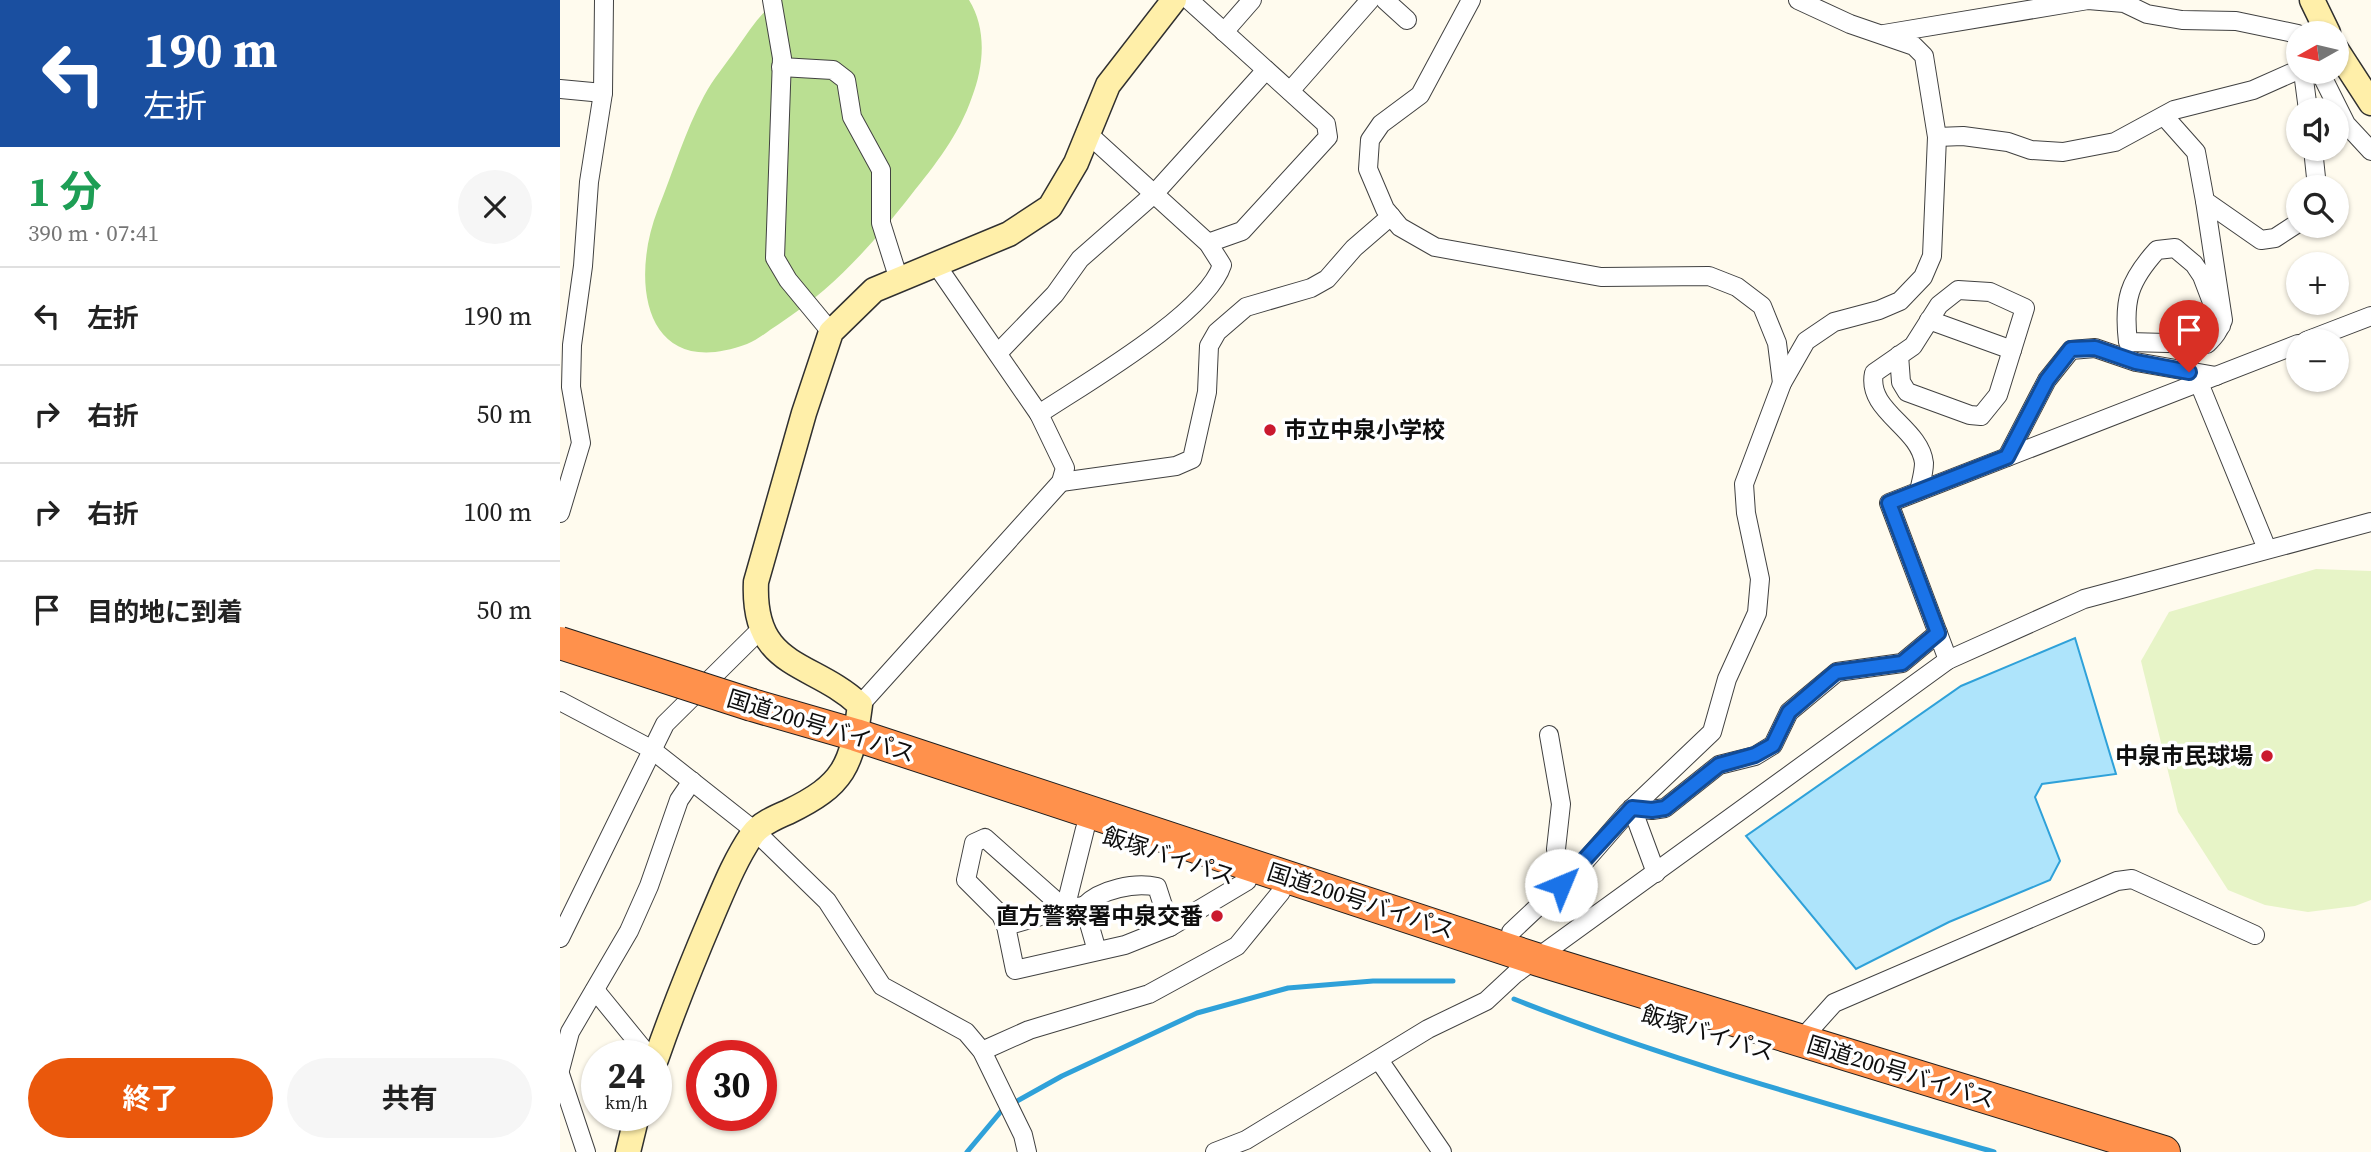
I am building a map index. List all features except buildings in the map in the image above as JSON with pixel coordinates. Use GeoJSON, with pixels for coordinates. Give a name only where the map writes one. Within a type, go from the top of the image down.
{"type":"FeatureCollection","features":[{"type":"Feature","properties":{"kind":"highway","name":"国道200号バイパス"},"geometry":{"type":"LineString","coordinates":[[560,643],[743,712],[856,731],[1527,967],[1799,1042],[2164,1152]]}},
{"type":"Feature","properties":{"kind":"highway"},"geometry":{"type":"LineString","coordinates":[[560,662],[743,712]]}},
{"type":"Feature","properties":{"kind":"highway","name":"飯塚バイパス"},"geometry":{"type":"LineString","coordinates":[[856,731],[1085,829],[1527,967],[2099,1152]]}},
{"type":"Feature","properties":{"kind":"street"},"geometry":{"type":"LineString","coordinates":[[560,513],[581,443],[571,387],[572,345],[583,266],[589,182],[603,93],[604,0]]}},
{"type":"Feature","properties":{"kind":"street"},"geometry":{"type":"LineString","coordinates":[[772,0],[782,67],[775,258],[788,280],[831,332]]}},
{"type":"Feature","properties":{"kind":"street"},"geometry":{"type":"LineString","coordinates":[[856,731],[851,696],[788,662],[761,629],[755,599],[756,582],[804,412],[831,332],[874,290],[1009,234],[1050,207],[1076,163],[1086,132],[1108,85],[1174,0]]}},
{"type":"Feature","properties":{"kind":"street"},"geometry":{"type":"LineString","coordinates":[[1189,0],[1326,124],[1328,137],[1241,231],[1208,243]]}},
{"type":"Feature","properties":{"kind":"street"},"geometry":{"type":"LineString","coordinates":[[1224,32],[1252,0]]}},
{"type":"Feature","properties":{"kind":"street"},"geometry":{"type":"LineString","coordinates":[[1290,92],[1370,0]]}},
{"type":"Feature","properties":{"kind":"street"},"geometry":{"type":"LineString","coordinates":[[1385,0],[1406,20]]}},
{"type":"Feature","properties":{"kind":"street"},"geometry":{"type":"LineString","coordinates":[[1471,0],[1420,95],[1381,124],[1370,140],[1368,169],[1380,200],[1391,216],[1400,226],[1435,247],[1601,277],[1709,276],[1737,286],[1762,306],[1777,343],[1782,383]]}},
{"type":"Feature","properties":{"kind":"street"},"geometry":{"type":"LineString","coordinates":[[1511,932],[1561,885],[1632,808],[1712,732],[1727,679],[1757,613],[1760,579],[1746,513],[1744,484],[1782,383],[1806,341],[1834,322],[1879,310],[1900,301],[1923,278],[1932,256],[1937,137],[1924,56],[1914,46],[1798,0]]}},
{"type":"Feature","properties":{"kind":"street"},"geometry":{"type":"LineString","coordinates":[[1881,34],[2088,0],[2124,3],[2147,14],[2182,20],[2236,21],[2286,31]]}},
{"type":"Feature","properties":{"kind":"street"},"geometry":{"type":"LineString","coordinates":[[782,67],[832,70],[846,80],[852,117],[881,170],[881,223],[899,280]]}},
{"type":"Feature","properties":{"kind":"street"},"geometry":{"type":"LineString","coordinates":[[2349,69],[2371,103]]}},
{"type":"Feature","properties":{"kind":"street"},"geometry":{"type":"LineString","coordinates":[[998,353],[1055,294],[1080,260],[1154,194],[1266,70]]}},
{"type":"Feature","properties":{"kind":"street"},"geometry":{"type":"LineString","coordinates":[[1937,137],[1963,136],[2008,142],[2031,150],[2063,152],[2115,142],[2191,104],[2253,90],[2286,77]]}},
{"type":"Feature","properties":{"kind":"street"},"geometry":{"type":"LineString","coordinates":[[2326,84],[2346,124],[2371,151]]}},
{"type":"Feature","properties":{"kind":"street"},"geometry":{"type":"LineString","coordinates":[[560,89],[603,93]]}},
{"type":"Feature","properties":{"kind":"street"},"geometry":{"type":"LineString","coordinates":[[2007,457],[2047,380],[2071,349],[2207,344],[2221,326],[2223,320],[2196,152],[2164,116]]}},
{"type":"Feature","properties":{"kind":"street"},"geometry":{"type":"LineString","coordinates":[[1039,414],[1179,318],[1218,277],[1222,265],[1208,243],[1086,132]]}},
{"type":"Feature","properties":{"kind":"street"},"geometry":{"type":"LineString","coordinates":[[2205,201],[2261,240],[2276,237],[2286,231]]}},
{"type":"Feature","properties":{"kind":"street"},"geometry":{"type":"LineString","coordinates":[[1061,482],[1176,466],[1192,459],[1207,392],[1209,346],[1217,332],[1246,307],[1311,288],[1327,279],[1354,248],[1391,216]]}},
{"type":"Feature","properties":{"kind":"street"},"geometry":{"type":"LineString","coordinates":[[2124,349],[2124,312],[2130,287],[2157,250],[2175,248],[2194,264],[2221,326]]}},
{"type":"Feature","properties":{"kind":"street"},"geometry":{"type":"LineString","coordinates":[[663,1040],[680,990],[737,858],[755,831],[818,797],[833,785],[856,731],[1061,482],[1065,467],[1039,414],[935,263]]}},
{"type":"Feature","properties":{"kind":"street"},"geometry":{"type":"LineString","coordinates":[[1899,355],[1901,382],[1907,392],[1970,415],[1981,416],[1998,395],[2025,308],[1990,292],[1958,290],[1938,305],[1913,346],[1899,355],[1874,373],[1872,384],[1876,396],[1920,450],[1924,464],[1919,491]]}},
{"type":"Feature","properties":{"kind":"street"},"geometry":{"type":"LineString","coordinates":[[2337,329],[2371,316]]}},
{"type":"Feature","properties":{"kind":"street"},"geometry":{"type":"LineString","coordinates":[[1929,320],[2012,350]]}},
{"type":"Feature","properties":{"kind":"street"},"geometry":{"type":"LineString","coordinates":[[2124,349],[2207,379]]}},
{"type":"Feature","properties":{"kind":"street"},"geometry":{"type":"LineString","coordinates":[[1948,660],[1889,503],[2286,349]]}},
{"type":"Feature","properties":{"kind":"street"},"geometry":{"type":"LineString","coordinates":[[2207,379],[2267,549]]}},
{"type":"Feature","properties":{"kind":"street"},"geometry":{"type":"LineString","coordinates":[[1215,1152],[1246,1140],[1429,1028],[1486,1001],[1527,967],[1948,660],[2084,599],[2371,522]]}},
{"type":"Feature","properties":{"kind":"street"},"geometry":{"type":"LineString","coordinates":[[560,938],[665,724],[761,629]]}},
{"type":"Feature","properties":{"kind":"street"},"geometry":{"type":"LineString","coordinates":[[1632,808],[1665,808],[1719,765],[1755,755],[1773,745],[1789,712],[1836,672],[1902,663],[1938,633]]}},
{"type":"Feature","properties":{"kind":"street"},"geometry":{"type":"LineString","coordinates":[[560,701],[651,749],[755,831],[827,901],[881,986],[966,1032],[982,1051],[1027,1152]]}},
{"type":"Feature","properties":{"kind":"street"},"geometry":{"type":"LineString","coordinates":[[1549,735],[1560,804],[1556,849],[1561,885]]}},
{"type":"Feature","properties":{"kind":"street"},"geometry":{"type":"LineString","coordinates":[[586,1152],[560,1072],[570,1032],[639,909],[679,800],[692,781]]}},
{"type":"Feature","properties":{"kind":"street"},"geometry":{"type":"LineString","coordinates":[[1632,808],[1656,873]]}},
{"type":"Feature","properties":{"kind":"street"},"geometry":{"type":"LineString","coordinates":[[1065,909],[1085,829]]}},
{"type":"Feature","properties":{"kind":"street"},"geometry":{"type":"LineString","coordinates":[[1065,909],[985,838],[974,843],[966,880],[1001,915],[1006,926],[1015,970],[1125,945],[1170,927],[1247,881]]}},
{"type":"Feature","properties":{"kind":"street"},"geometry":{"type":"LineString","coordinates":[[1799,1042],[1834,1003],[2117,881],[2132,879],[2255,934]]}},
{"type":"Feature","properties":{"kind":"street"},"geometry":{"type":"LineString","coordinates":[[1006,926],[1084,906],[1091,898],[1140,883],[1157,887],[1170,927]]}},
{"type":"Feature","properties":{"kind":"street"},"geometry":{"type":"LineString","coordinates":[[982,1051],[1029,1030],[1149,994],[1237,946],[1281,892]]}},
{"type":"Feature","properties":{"kind":"street"},"geometry":{"type":"LineString","coordinates":[[1084,906],[1097,951]]}},
{"type":"Feature","properties":{"kind":"street"},"geometry":{"type":"LineString","coordinates":[[595,990],[636,1040]]}},
{"type":"Feature","properties":{"kind":"street"},"geometry":{"type":"LineString","coordinates":[[1379,1060],[1442,1152]]}},
{"type":"Feature","properties":{"kind":"street"},"geometry":{"type":"LineString","coordinates":[[628,1152],[633,1131]]}},
{"type":"Feature","properties":{"kind":"green space"},"geometry":{"type":"Polygon","coordinates":[[[778,0],[969,0],[975,11],[981,35],[981,60],[976,85],[967,111],[937,161],[881,232],[835,280],[799,310],[747,344],[713,352],[686,349],[666,337],[653,318],[647,294],[645,267],[649,238],[691,123],[704,96],[756,22],[778,0]]]}},
{"type":"Feature","properties":{"kind":"green space","name":"中泉市民球場"},"geometry":{"type":"Polygon","coordinates":[[[2316,569],[2371,571],[2371,900],[2355,906],[2308,912],[2265,905],[2228,890],[2178,812],[2141,661],[2169,612],[2316,569]]]}},
{"type":"Feature","properties":{"kind":"water"},"geometry":{"type":"Polygon","coordinates":[[[2075,638],[2116,774],[2042,784],[2035,797],[2060,861],[2050,880],[1949,922],[1856,969],[1746,836],[1961,686],[2075,638]]]}},
{"type":"Feature","properties":{"kind":"waterway"},"geometry":{"type":"LineString","coordinates":[[967,1152],[1003,1109],[1062,1076],[1197,1013],[1288,988],[1373,981],[1453,981]]}},
{"type":"Feature","properties":{"kind":"waterway"},"geometry":{"type":"LineString","coordinates":[[1514,999],[1692,1062],[1994,1152]]}},
{"type":"Feature","properties":{"kind":"place","name":"市立中泉小学校"},"geometry":{"type":"Point","coordinates":[1270,430]}},
{"type":"Feature","properties":{"kind":"place","name":"中泉市民球場"},"geometry":{"type":"Point","coordinates":[2267,756]}},
{"type":"Feature","properties":{"kind":"place","name":"直方警察署中泉交番"},"geometry":{"type":"Point","coordinates":[1217,916]}},
{"type":"Feature","properties":{"kind":"route"},"geometry":{"type":"LineString","coordinates":[[1561,885],[1632,808],[1665,808],[1719,765],[1755,755],[1773,745],[1789,712],[1836,672],[1902,663],[1938,633],[1889,503],[2007,457],[2047,380],[2060,359],[2071,349],[2095,348],[2136,362],[2189,372]]}}]}
